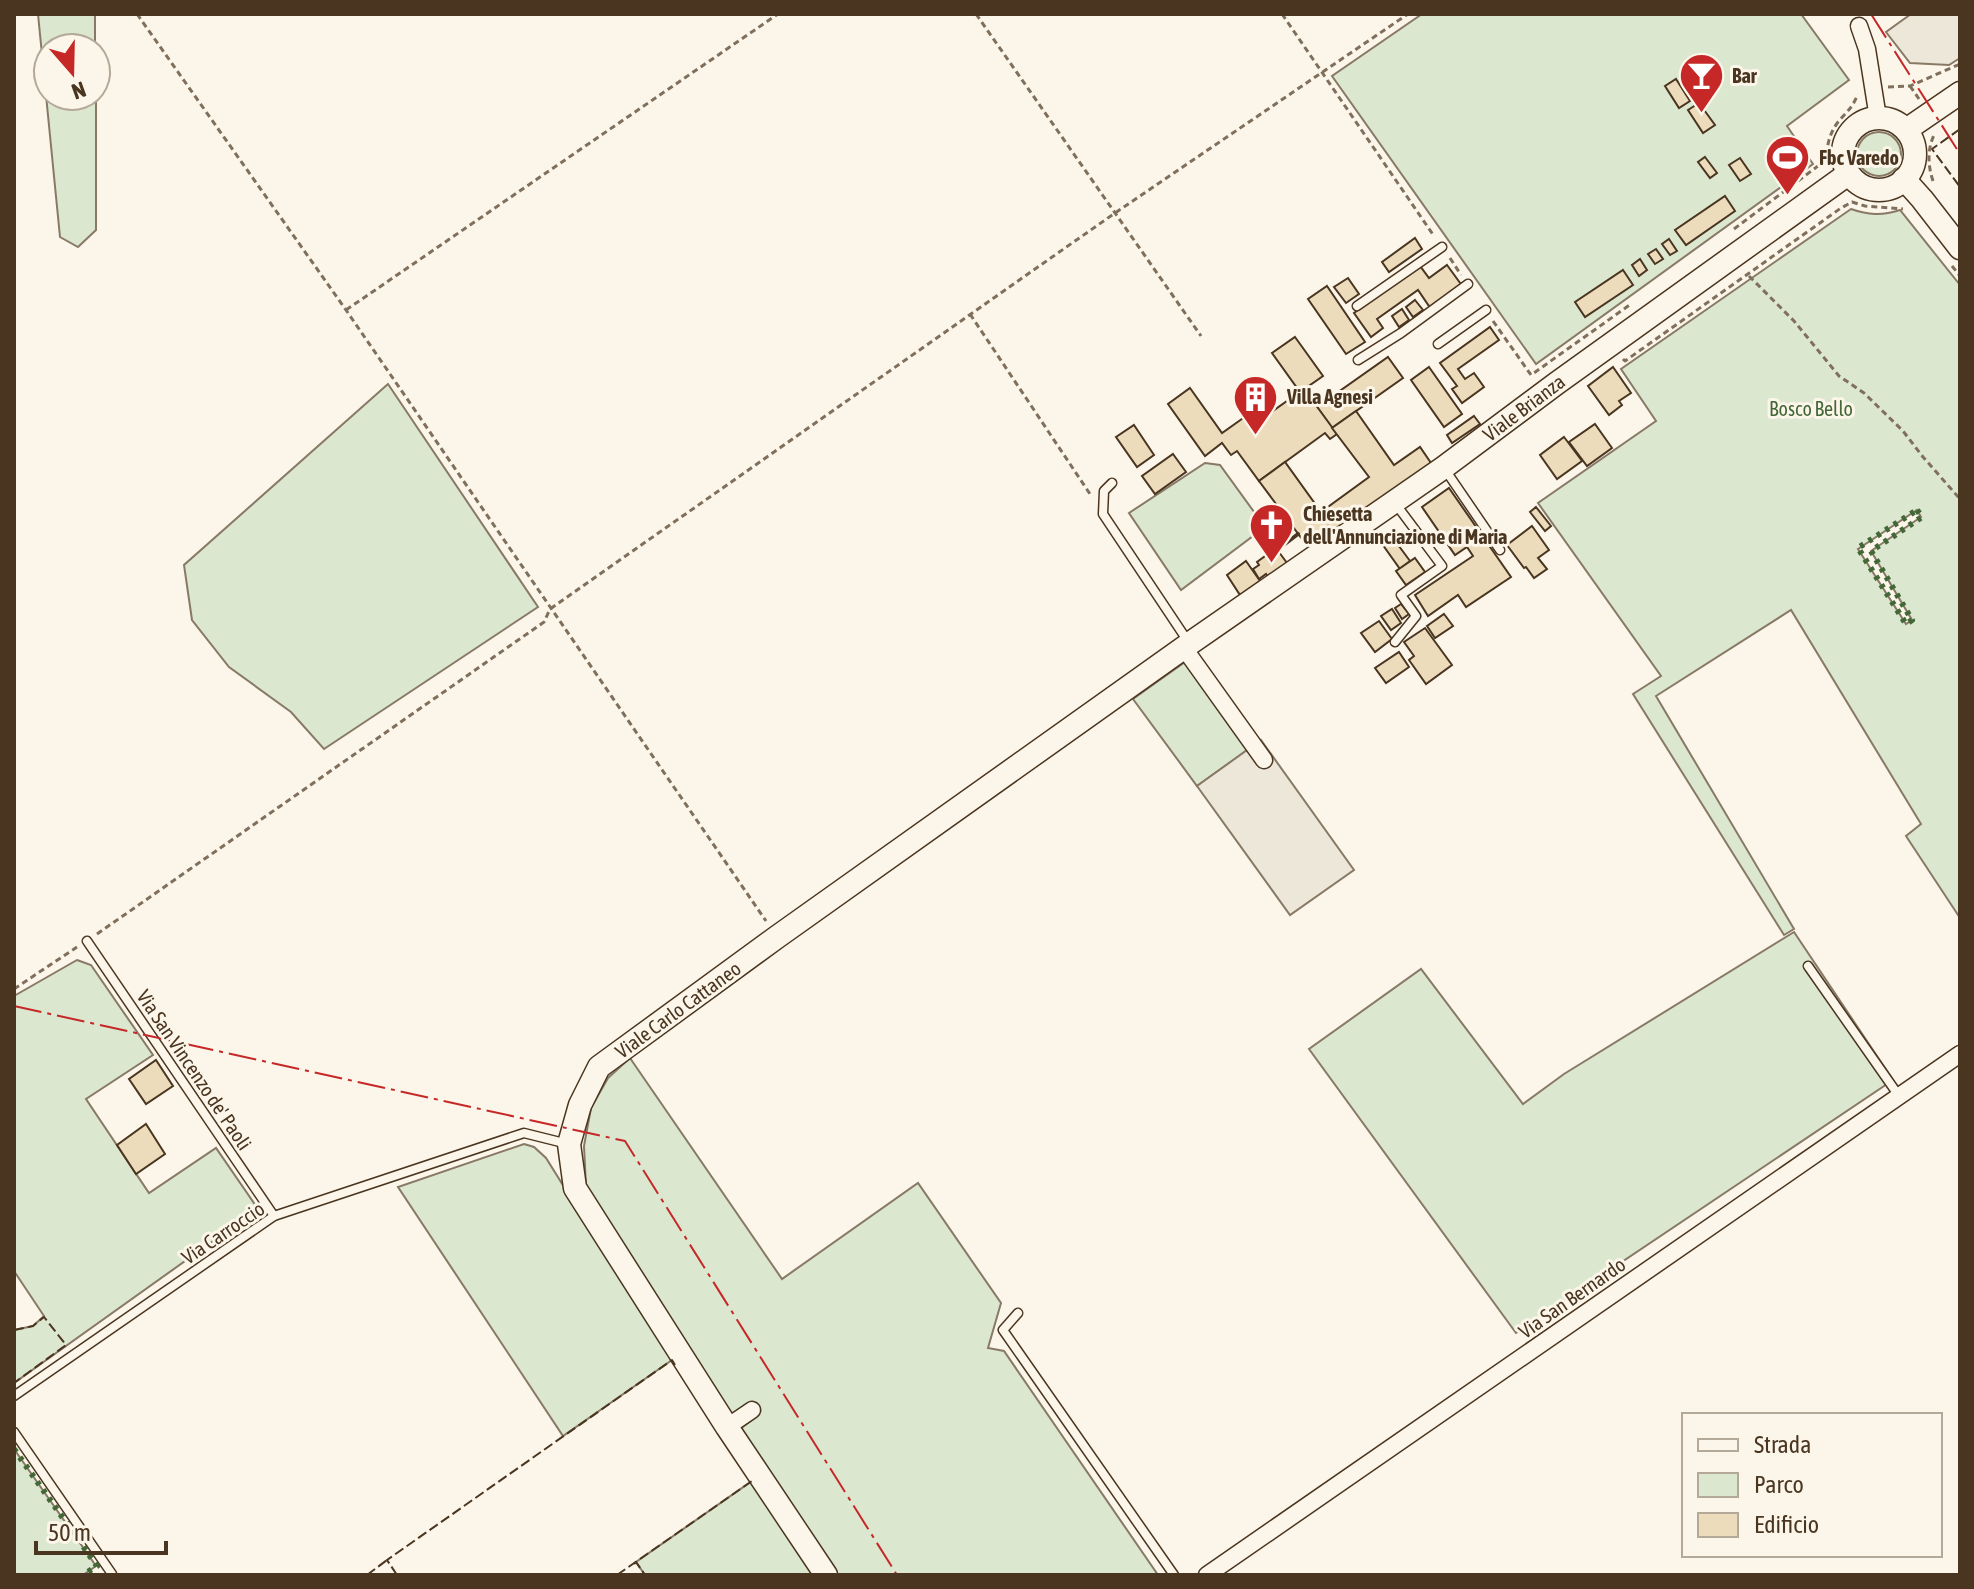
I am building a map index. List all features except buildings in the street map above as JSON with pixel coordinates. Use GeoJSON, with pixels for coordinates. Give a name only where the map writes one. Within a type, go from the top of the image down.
{"type":"FeatureCollection","features":[{"type":"Feature","properties":{"kind":"street"},"geometry":{"type":"LineString","coordinates":[[1859,26],[1867,49],[1878,118]]}},
{"type":"Feature","properties":{"kind":"street"},"geometry":{"type":"LineString","coordinates":[[1906,130],[1960,93]]}},
{"type":"Feature","properties":{"kind":"street"},"geometry":{"type":"LineString","coordinates":[[1878,118],[1890,120],[1906,130],[1912,139],[1915,159],[1912,170],[1904,179],[1887,190],[1865,188],[1856,183],[1843,163],[1843,150],[1854,128],[1878,118]]}},
{"type":"Feature","properties":{"kind":"street","name":"Viale Brianza"},"geometry":{"type":"LineString","coordinates":[[1190,643],[1443,468],[1848,174]]}},
{"type":"Feature","properties":{"kind":"street"},"geometry":{"type":"LineString","coordinates":[[1904,179],[1960,248]]}},
{"type":"Feature","properties":{"kind":"street"},"geometry":{"type":"LineString","coordinates":[[1190,643],[1264,760]]}},
{"type":"Feature","properties":{"kind":"street","name":"Viale Carlo Cattaneo"},"geometry":{"type":"LineString","coordinates":[[826,1575],[727,1427],[575,1188],[569,1144],[580,1105],[599,1067],[1190,643]]}},
{"type":"Feature","properties":{"kind":"street","name":"Via San Bernardo"},"geometry":{"type":"LineString","coordinates":[[1207,1575],[1960,1054]]}},
{"type":"Feature","properties":{"kind":"street"},"geometry":{"type":"LineString","coordinates":[[727,1427],[752,1410]]}},
{"type":"Feature","properties":{"kind":"lane"},"geometry":{"type":"LineString","coordinates":[[1357,306],[1442,247]]}},
{"type":"Feature","properties":{"kind":"lane"},"geometry":{"type":"LineString","coordinates":[[1358,360],[1468,284]]}},
{"type":"Feature","properties":{"kind":"lane"},"geometry":{"type":"LineString","coordinates":[[1438,344],[1486,310]]}},
{"type":"Feature","properties":{"kind":"lane"},"geometry":{"type":"LineString","coordinates":[[1443,468],[1500,550]]}},
{"type":"Feature","properties":{"kind":"lane"},"geometry":{"type":"LineString","coordinates":[[1112,483],[1104,491],[1103,514],[1190,643]]}},
{"type":"Feature","properties":{"kind":"lane"},"geometry":{"type":"LineString","coordinates":[[1395,502],[1442,566],[1401,595],[1416,616],[1395,642]]}},
{"type":"Feature","properties":{"kind":"lane","name":"Via San Vincenzo de' Paoli"},"geometry":{"type":"LineString","coordinates":[[87,941],[274,1216]]}},
{"type":"Feature","properties":{"kind":"lane"},"geometry":{"type":"LineString","coordinates":[[1808,966],[1899,1097]]}},
{"type":"Feature","properties":{"kind":"lane","name":"Via Carroccio"},"geometry":{"type":"LineString","coordinates":[[14,1396],[274,1216],[524,1133],[569,1144]]}},
{"type":"Feature","properties":{"kind":"lane"},"geometry":{"type":"LineString","coordinates":[[1018,1313],[1003,1330],[1174,1575]]}},
{"type":"Feature","properties":{"kind":"lane"},"geometry":{"type":"LineString","coordinates":[[14,1432],[112,1574]]}},
{"type":"Feature","properties":{"kind":"path"},"geometry":{"type":"LineString","coordinates":[[137,14],[346,310],[777,937]]}},
{"type":"Feature","properties":{"kind":"path"},"geometry":{"type":"LineString","coordinates":[[346,310],[778,14]]}},
{"type":"Feature","properties":{"kind":"path"},"geometry":{"type":"LineString","coordinates":[[976,14],[1201,336]]}},
{"type":"Feature","properties":{"kind":"path"},"geometry":{"type":"LineString","coordinates":[[1282,14],[1468,284]]}},
{"type":"Feature","properties":{"kind":"path"},"geometry":{"type":"LineString","coordinates":[[14,989],[544,622],[550,609],[970,314],[1408,14]]}},
{"type":"Feature","properties":{"kind":"path"},"geometry":{"type":"LineString","coordinates":[[1936,188],[1928,155],[1930,143],[1938,131]]}},
{"type":"Feature","properties":{"kind":"path"},"geometry":{"type":"LineString","coordinates":[[1730,232],[1814,171]]}},
{"type":"Feature","properties":{"kind":"path"},"geometry":{"type":"LineString","coordinates":[[1720,294],[1852,202],[1909,209]]}},
{"type":"Feature","properties":{"kind":"path"},"geometry":{"type":"LineString","coordinates":[[1748,275],[1794,321],[1839,376],[1864,393],[1903,431],[1960,499]]}},
{"type":"Feature","properties":{"kind":"path"},"geometry":{"type":"LineString","coordinates":[[1486,310],[1531,375],[1634,301]]}},
{"type":"Feature","properties":{"kind":"path"},"geometry":{"type":"LineString","coordinates":[[970,314],[1103,514]]}},
{"type":"Feature","properties":{"kind":"green space"},"geometry":{"type":"Polygon","coordinates":[[[38,14],[95,14],[95,32],[40,32],[38,14]]]}},
{"type":"Feature","properties":{"kind":"green space"},"geometry":{"type":"Polygon","coordinates":[[[1422,14],[1801,14],[1849,80],[1787,126],[1813,164],[1536,364],[1332,76],[1422,14]]]}},
{"type":"Feature","properties":{"kind":"green space"},"geometry":{"type":"Polygon","coordinates":[[[48,112],[96,112],[96,230],[78,247],[60,237],[48,112]]]}},
{"type":"Feature","properties":{"kind":"green space"},"geometry":{"type":"Polygon","coordinates":[[[1879,132],[1894,139],[1901,154],[1894,169],[1879,176],[1864,169],[1857,154],[1864,139],[1879,132]]]}},
{"type":"Feature","properties":{"kind":"green space","name":"Bosco Bello"},"geometry":{"type":"Polygon","coordinates":[[[1851,209],[1875,214],[1900,210],[1960,285],[1960,918],[1906,836],[1921,824],[1791,610],[1656,696],[1794,929],[1784,935],[1633,694],[1661,676],[1538,503],[1656,421],[1621,369],[1851,209]],[[1917,510],[1858,549],[1906,624],[1912,620],[1871,551],[1921,517],[1917,510]]]}},
{"type":"Feature","properties":{"kind":"green space"},"geometry":{"type":"Polygon","coordinates":[[[388,384],[538,607],[324,749],[291,712],[229,667],[192,620],[184,565],[388,384]]]}},
{"type":"Feature","properties":{"kind":"green space"},"geometry":{"type":"Polygon","coordinates":[[[1205,463],[1220,465],[1265,527],[1181,590],[1129,513],[1205,463]]]}},
{"type":"Feature","properties":{"kind":"green space"},"geometry":{"type":"Polygon","coordinates":[[[1185,662],[1249,749],[1197,786],[1133,699],[1185,662]]]}},
{"type":"Feature","properties":{"kind":"green space"},"geometry":{"type":"Polygon","coordinates":[[[1794,932],[1893,1080],[1516,1333],[1309,1049],[1421,969],[1523,1104],[1564,1074],[1794,932]]]}},
{"type":"Feature","properties":{"kind":"green space"},"geometry":{"type":"Polygon","coordinates":[[[77,960],[91,965],[153,1055],[86,1099],[149,1193],[216,1148],[258,1209],[14,1383],[14,1330],[33,1326],[44,1316],[14,1271],[14,996],[77,960]]]}},
{"type":"Feature","properties":{"kind":"green space"},"geometry":{"type":"Polygon","coordinates":[[[630,1058],[782,1279],[918,1183],[1001,1303],[988,1348],[1004,1351],[1158,1575],[838,1575],[740,1429],[756,1417],[730,1416],[586,1186],[584,1146],[591,1108],[608,1078],[630,1058]]]}},
{"type":"Feature","properties":{"kind":"green space"},"geometry":{"type":"Polygon","coordinates":[[[524,1144],[534,1147],[546,1158],[672,1360],[563,1436],[398,1187],[524,1144]]]}},
{"type":"Feature","properties":{"kind":"green space"},"geometry":{"type":"Polygon","coordinates":[[[14,1449],[96,1566],[83,1575],[14,1575],[14,1449]]]}},
{"type":"Feature","properties":{"kind":"green space"},"geometry":{"type":"Polygon","coordinates":[[[752,1481],[814,1575],[645,1575],[636,1562],[752,1481]]]}},
{"type":"Feature","properties":{"kind":"shaded area"},"geometry":{"type":"Polygon","coordinates":[[[1911,14],[1960,14],[1960,58],[1949,65],[1910,63],[1886,32],[1911,14]]]}},
{"type":"Feature","properties":{"kind":"shaded area"},"geometry":{"type":"Polygon","coordinates":[[[1261,740],[1354,870],[1290,915],[1197,786],[1261,740]]]}},
{"type":"Feature","properties":{"kind":"hedge"},"geometry":{"type":"LineString","coordinates":[[1917,510],[1922,517],[1871,551],[1912,620],[1906,624],[1858,548],[1917,510]]}},
{"type":"Feature","properties":{"kind":"hedge"},"geometry":{"type":"LineString","coordinates":[[14,1449],[97,1566],[83,1575]]}},
{"type":"Feature","properties":{"kind":"fence"},"geometry":{"type":"LineString","coordinates":[[1960,129],[1932,149],[1960,187]]}},
{"type":"Feature","properties":{"kind":"fence"},"geometry":{"type":"LineString","coordinates":[[14,1330],[33,1326],[44,1317],[66,1345],[14,1383]]}},
{"type":"Feature","properties":{"kind":"fence"},"geometry":{"type":"LineString","coordinates":[[397,1575],[387,1560],[672,1360],[675,1365]]}},
{"type":"Feature","properties":{"kind":"fence"},"geometry":{"type":"LineString","coordinates":[[617,1575],[752,1481],[750,1479]]}},
{"type":"Feature","properties":{"kind":"fence"},"geometry":{"type":"LineString","coordinates":[[367,1575],[387,1560],[389,1563]]}},
{"type":"Feature","properties":{"kind":"fence"},"geometry":{"type":"LineString","coordinates":[[634,1564],[636,1562],[645,1575]]}},
{"type":"Feature","properties":{"kind":"wall"},"geometry":{"type":"LineString","coordinates":[[1277,550],[1298,534]]}},
{"type":"Feature","properties":{"kind":"power"},"geometry":{"type":"LineString","coordinates":[[1871,14],[1960,154]]}},
{"type":"Feature","properties":{"kind":"power"},"geometry":{"type":"LineString","coordinates":[[14,1006],[625,1141],[897,1575]]}},
{"type":"Feature","properties":{"kind":"place","name":"Bar"},"geometry":{"type":"Point","coordinates":[1701,115]}},
{"type":"Feature","properties":{"kind":"place","name":"Fbc Varedo"},"geometry":{"type":"Point","coordinates":[1788,197]}},
{"type":"Feature","properties":{"kind":"place","name":"Villa Agnesi"},"geometry":{"type":"Point","coordinates":[1256,436]}},
{"type":"Feature","properties":{"kind":"place","name":"Chiesetta dell'Annunciazione di Maria"},"geometry":{"type":"Point","coordinates":[1272,564]}}]}
